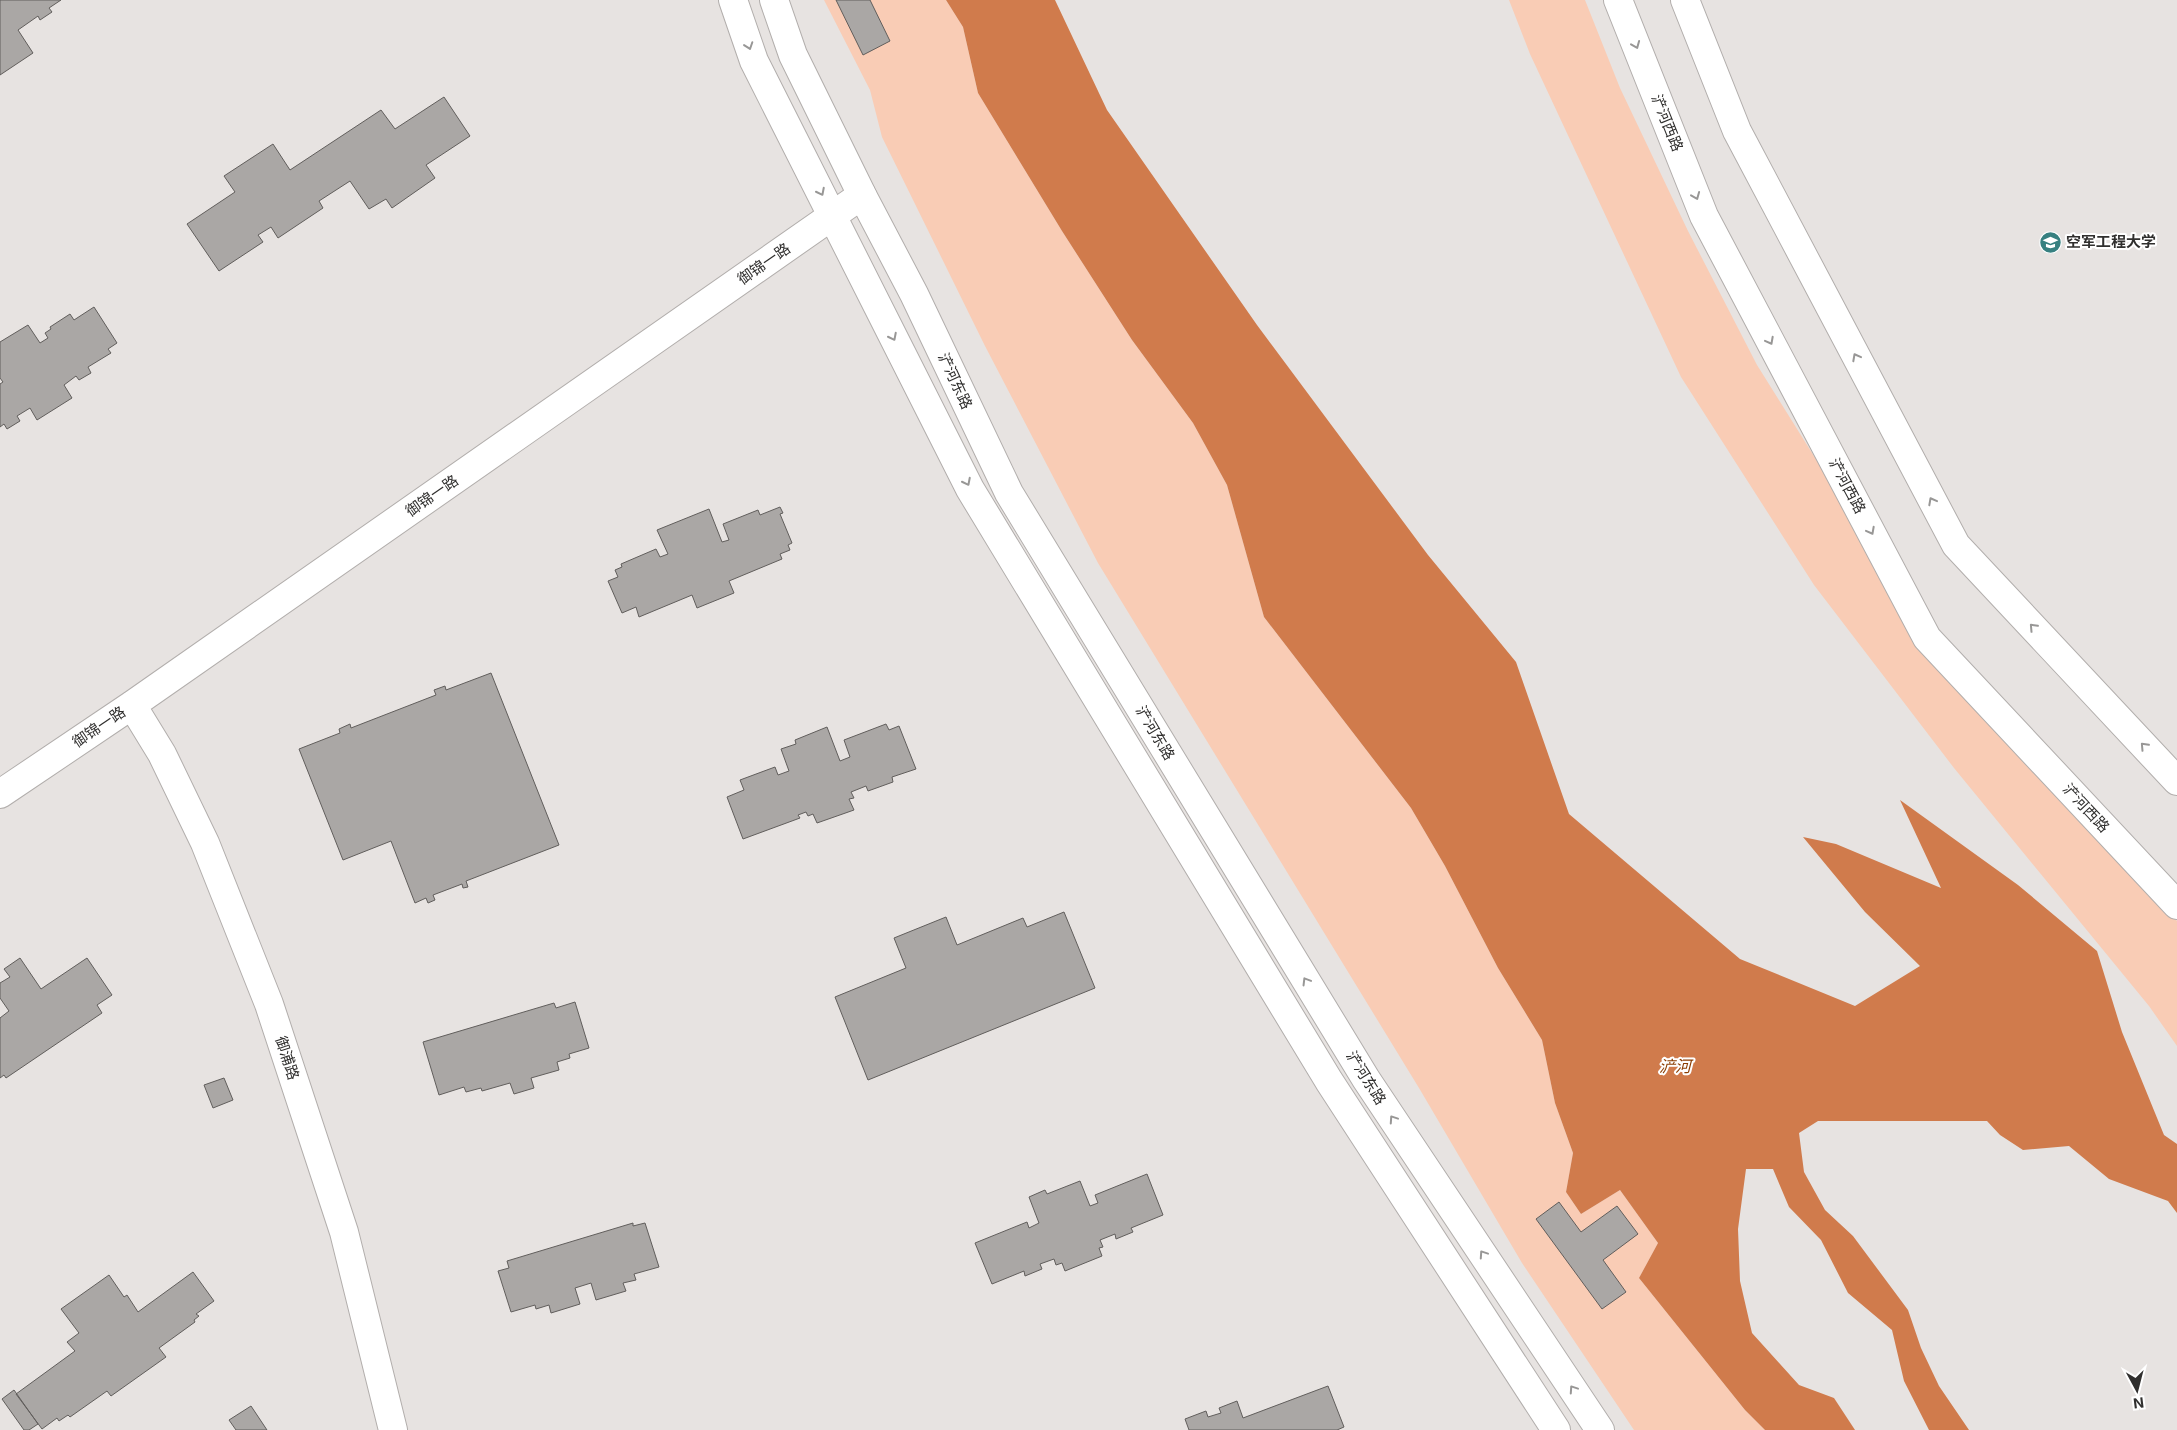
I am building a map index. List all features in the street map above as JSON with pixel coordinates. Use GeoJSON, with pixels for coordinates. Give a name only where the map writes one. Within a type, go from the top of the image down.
{"type":"FeatureCollection","features":[{"type":"Feature","properties":{"kind":"main road"},"geometry":{"type":"LineString","coordinates":[[733,0],[754,61],[970,489],[1329,1081],[1556,1430]]}},
{"type":"Feature","properties":{"kind":"main road","name":"浐河东路"},"geometry":{"type":"LineString","coordinates":[[774,0],[793,55],[862,195],[914,294],[1009,493],[1366,1079],[1600,1430]]}},
{"type":"Feature","properties":{"kind":"main road","name":"浐河西路"},"geometry":{"type":"LineString","coordinates":[[1618,0],[1704,216],[1927,638],[2177,905]]}},
{"type":"Feature","properties":{"kind":"main road"},"geometry":{"type":"LineString","coordinates":[[1685,0],[1737,131],[1956,545],[2177,781]]}},
{"type":"Feature","properties":{"kind":"main road","name":"御锦一路"},"geometry":{"type":"LineString","coordinates":[[0,794],[132,705],[862,195]]}},
{"type":"Feature","properties":{"kind":"main road","name":"御浦路"},"geometry":{"type":"LineString","coordinates":[[132,705],[162,754],[205,843],[269,1004],[344,1232],[393,1430]]}},
{"type":"Feature","properties":{"kind":"shaded area"},"geometry":{"type":"Polygon","coordinates":[[[824,0],[946,0],[963,27],[978,93],[1062,231],[1132,340],[1193,423],[1227,485],[1264,617],[1411,808],[1445,866],[1498,968],[1542,1040],[1555,1103],[1573,1153],[1566,1192],[1581,1214],[1620,1190],[1658,1243],[1639,1278],[1745,1410],[1765,1430],[1634,1430],[1522,1263],[1419,1088],[1098,563],[985,346],[882,137],[870,90],[824,0]]]}},
{"type":"Feature","properties":{"kind":"shaded area"},"geometry":{"type":"Polygon","coordinates":[[[1509,0],[1585,0],[1620,88],[1688,231],[1757,365],[1847,509],[2010,732],[2121,861],[2177,921],[2177,1046],[2149,1006],[1954,768],[1814,585],[1681,377],[1530,54],[1509,0]]]}},
{"type":"Feature","properties":{"kind":"water","name":"浐河"},"geometry":{"type":"Polygon","coordinates":[[[946,0],[1055,0],[1107,110],[1257,325],[1428,555],[1516,662],[1569,814],[1740,959],[1855,1006],[1920,966],[1865,912],[1803,837],[1836,844],[1941,888],[1900,800],[2018,885],[2097,951],[2122,1032],[2164,1135],[2177,1144],[2177,1213],[2168,1201],[2109,1179],[2069,1146],[2023,1150],[2000,1135],[1987,1121],[1818,1121],[1799,1133],[1804,1172],[1825,1210],[1853,1236],[1908,1310],[1921,1348],[1939,1386],[1969,1430],[1929,1430],[1904,1381],[1892,1330],[1848,1293],[1821,1240],[1789,1207],[1773,1169],[1746,1169],[1738,1229],[1740,1281],[1752,1333],[1799,1385],[1834,1398],[1855,1430],[1765,1430],[1745,1410],[1639,1278],[1658,1243],[1620,1190],[1581,1214],[1566,1192],[1573,1153],[1555,1103],[1542,1040],[1498,968],[1445,866],[1411,808],[1264,617],[1227,485],[1193,423],[1132,340],[1062,231],[978,93],[963,27],[946,0]]]}},
{"type":"Feature","properties":{"kind":"building"},"geometry":{"type":"Polygon","coordinates":[[[0,0],[61,0],[49,8],[52,12],[40,20],[38,16],[18,30],[33,53],[0,75],[0,0]]]}},
{"type":"Feature","properties":{"kind":"building"},"geometry":{"type":"Polygon","coordinates":[[[836,0],[870,0],[890,41],[863,55],[836,0]]]}},
{"type":"Feature","properties":{"kind":"building"},"geometry":{"type":"Polygon","coordinates":[[[444,97],[470,136],[426,165],[435,178],[392,208],[386,199],[369,209],[350,181],[319,201],[323,208],[278,238],[271,227],[258,235],[263,242],[219,271],[187,224],[235,192],[224,176],[273,144],[290,170],[381,110],[395,129],[444,97]]]}},
{"type":"Feature","properties":{"kind":"building"},"geometry":{"type":"Polygon","coordinates":[[[94,307],[117,343],[108,349],[111,353],[88,367],[91,373],[79,380],[76,376],[64,385],[72,398],[37,420],[30,408],[17,416],[20,421],[7,429],[4,424],[0,427],[0,384],[3,382],[0,378],[0,342],[28,325],[40,343],[48,338],[45,333],[51,329],[50,327],[70,314],[74,320],[94,307]]]}},
{"type":"Feature","properties":{"kind":"building"},"geometry":{"type":"Polygon","coordinates":[[[780,507],[783,513],[780,514],[792,543],[788,545],[790,550],[780,554],[782,559],[729,581],[734,593],[697,608],[692,595],[639,617],[636,607],[622,613],[608,581],[618,577],[615,570],[622,567],[621,564],[656,549],[660,557],[668,554],[657,530],[709,509],[722,542],[729,540],[723,524],[758,510],[760,515],[780,507]]]}},
{"type":"Feature","properties":{"kind":"building"},"geometry":{"type":"Polygon","coordinates":[[[491,673],[559,845],[466,881],[468,887],[463,888],[462,884],[433,895],[435,900],[428,903],[426,898],[415,903],[391,841],[343,860],[299,749],[340,733],[339,729],[350,724],[351,728],[436,695],[434,690],[445,686],[446,690],[491,673]]]}},
{"type":"Feature","properties":{"kind":"building"},"geometry":{"type":"Polygon","coordinates":[[[886,724],[889,730],[899,726],[916,769],[892,777],[893,782],[868,791],[866,786],[851,792],[854,798],[849,799],[854,810],[817,823],[813,814],[808,816],[806,812],[798,815],[800,818],[743,839],[727,797],[744,790],[740,780],[775,767],[778,775],[789,771],[781,749],[796,744],[795,740],[827,727],[840,761],[850,757],[844,740],[886,724]]]}},
{"type":"Feature","properties":{"kind":"building"},"geometry":{"type":"Polygon","coordinates":[[[1064,912],[1095,988],[868,1080],[835,997],[906,968],[894,938],[946,917],[957,945],[1023,918],[1027,927],[1064,912]]]}},
{"type":"Feature","properties":{"kind":"building"},"geometry":{"type":"Polygon","coordinates":[[[20,958],[41,989],[87,958],[112,995],[97,1005],[102,1013],[6,1078],[4,1075],[0,1078],[0,1018],[9,1011],[0,998],[0,983],[10,977],[4,969],[20,958]]]}},
{"type":"Feature","properties":{"kind":"building"},"geometry":{"type":"Polygon","coordinates":[[[575,1002],[589,1048],[569,1054],[570,1058],[557,1062],[559,1070],[531,1078],[534,1088],[514,1094],[510,1083],[482,1091],[481,1088],[466,1092],[464,1087],[439,1095],[423,1042],[554,1003],[556,1008],[575,1002]]]}},
{"type":"Feature","properties":{"kind":"building"},"geometry":{"type":"Polygon","coordinates":[[[224,1078],[233,1100],[213,1108],[204,1085],[224,1078]]]}},
{"type":"Feature","properties":{"kind":"building"},"geometry":{"type":"Polygon","coordinates":[[[1147,1174],[1163,1215],[1131,1228],[1133,1232],[1116,1239],[1115,1234],[1100,1240],[1103,1247],[1099,1248],[1102,1256],[1065,1271],[1062,1263],[1056,1265],[1054,1259],[1040,1264],[1042,1269],[1025,1276],[1024,1271],[992,1284],[975,1243],[1027,1222],[1029,1228],[1039,1223],[1029,1197],[1045,1190],[1047,1194],[1080,1181],[1090,1206],[1098,1203],[1095,1195],[1147,1174]]]}},
{"type":"Feature","properties":{"kind":"building"},"geometry":{"type":"Polygon","coordinates":[[[1559,1202],[1581,1232],[1617,1206],[1638,1234],[1603,1260],[1626,1292],[1602,1309],[1536,1219],[1559,1202]]]}},
{"type":"Feature","properties":{"kind":"building"},"geometry":{"type":"Polygon","coordinates":[[[633,1223],[633,1226],[645,1223],[659,1267],[634,1274],[636,1280],[623,1283],[626,1291],[596,1300],[591,1283],[575,1288],[580,1304],[551,1313],[549,1305],[536,1309],[535,1305],[511,1312],[498,1271],[509,1268],[507,1261],[633,1223]]]}},
{"type":"Feature","properties":{"kind":"building"},"geometry":{"type":"Polygon","coordinates":[[[193,1272],[214,1301],[196,1314],[199,1316],[194,1320],[195,1322],[159,1348],[166,1357],[111,1396],[107,1391],[70,1417],[68,1415],[59,1421],[57,1418],[42,1429],[16,1394],[75,1351],[67,1342],[79,1333],[61,1309],[109,1275],[124,1297],[127,1295],[138,1312],[193,1272]]]}},
{"type":"Feature","properties":{"kind":"building"},"geometry":{"type":"Polygon","coordinates":[[[1328,1386],[1344,1427],[1337,1430],[1189,1430],[1185,1419],[1206,1411],[1208,1417],[1221,1413],[1219,1408],[1237,1401],[1243,1418],[1328,1386]]]}},
{"type":"Feature","properties":{"kind":"building"},"geometry":{"type":"Polygon","coordinates":[[[14,1390],[38,1424],[29,1430],[24,1430],[2,1399],[14,1390]]]}},
{"type":"Feature","properties":{"kind":"building"},"geometry":{"type":"Polygon","coordinates":[[[251,1406],[267,1430],[236,1430],[229,1420],[251,1406]]]}},
{"type":"Feature","properties":{"kind":"place","name":"空军工程大学"},"geometry":{"type":"Point","coordinates":[2050,242]}}]}
